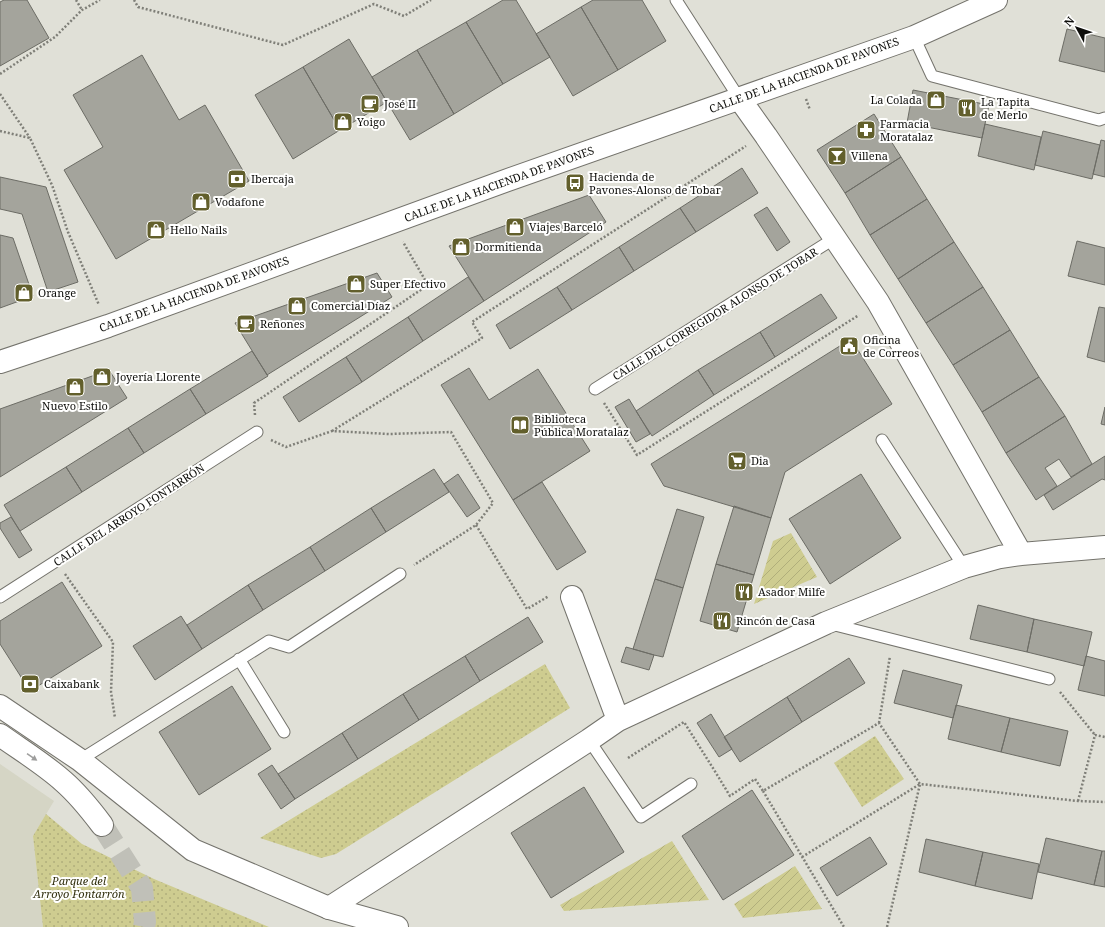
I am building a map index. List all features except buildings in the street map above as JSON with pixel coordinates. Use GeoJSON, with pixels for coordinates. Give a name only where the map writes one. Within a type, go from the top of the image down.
{"type":"FeatureCollection","features":[{"type":"Feature","properties":{"kind":"main road","name":"CALLE DE LA HACIENDA DE PAVONES"},"geometry":{"type":"LineString","coordinates":[[0,362],[108,326],[914,36],[996,0]]}},
{"type":"Feature","properties":{"kind":"main road"},"geometry":{"type":"LineString","coordinates":[[739,98],[878,302],[1022,554]]}},
{"type":"Feature","properties":{"kind":"main road"},"geometry":{"type":"LineString","coordinates":[[329,908],[618,720],[826,623],[964,567],[1000,557],[1105,547]]}},
{"type":"Feature","properties":{"kind":"main road"},"geometry":{"type":"LineString","coordinates":[[572,597],[618,720]]}},
{"type":"Feature","properties":{"kind":"main road"},"geometry":{"type":"LineString","coordinates":[[0,706],[80,760],[193,850],[329,908],[397,927]]}},
{"type":"Feature","properties":{"kind":"main road"},"geometry":{"type":"LineString","coordinates":[[0,735],[39,762],[62,781],[83,801],[102,825]]}},
{"type":"Feature","properties":{"kind":"lane"},"geometry":{"type":"LineString","coordinates":[[676,0],[739,98]]}},
{"type":"Feature","properties":{"kind":"lane"},"geometry":{"type":"LineString","coordinates":[[914,36],[932,76],[1099,120],[1105,118]]}},
{"type":"Feature","properties":{"kind":"lane","name":"CALLE DEL CORREGIDOR ALONSO DE TOBAR"},"geometry":{"type":"LineString","coordinates":[[595,389],[835,238]]}},
{"type":"Feature","properties":{"kind":"lane","name":"CALLE DEL ARROYO FONTARRÓN"},"geometry":{"type":"LineString","coordinates":[[0,597],[257,432]]}},
{"type":"Feature","properties":{"kind":"lane"},"geometry":{"type":"LineString","coordinates":[[882,440],[964,567]]}},
{"type":"Feature","properties":{"kind":"lane"},"geometry":{"type":"LineString","coordinates":[[80,760],[269,640],[289,647],[400,574]]}},
{"type":"Feature","properties":{"kind":"lane"},"geometry":{"type":"LineString","coordinates":[[826,623],[1049,679]]}},
{"type":"Feature","properties":{"kind":"lane"},"geometry":{"type":"LineString","coordinates":[[239,659],[284,732]]}},
{"type":"Feature","properties":{"kind":"lane"},"geometry":{"type":"LineString","coordinates":[[589,740],[641,817],[690,784]]}},
{"type":"Feature","properties":{"kind":"path"},"geometry":{"type":"LineString","coordinates":[[76,0],[82,10]]}},
{"type":"Feature","properties":{"kind":"path"},"geometry":{"type":"LineString","coordinates":[[0,74],[55,37],[82,10],[100,0]]}},
{"type":"Feature","properties":{"kind":"path"},"geometry":{"type":"LineString","coordinates":[[134,0],[138,7],[283,45],[374,4],[404,16],[431,0]]}},
{"type":"Feature","properties":{"kind":"path"},"geometry":{"type":"LineString","coordinates":[[0,94],[30,138],[52,185],[68,232],[108,326]]}},
{"type":"Feature","properties":{"kind":"path"},"geometry":{"type":"LineString","coordinates":[[804,95],[810,110]]}},
{"type":"Feature","properties":{"kind":"path"},"geometry":{"type":"LineString","coordinates":[[0,131],[30,138]]}},
{"type":"Feature","properties":{"kind":"path"},"geometry":{"type":"LineString","coordinates":[[391,223],[428,285],[254,403],[257,432],[286,447],[332,431],[482,338],[472,322],[749,145]]}},
{"type":"Feature","properties":{"kind":"path"},"geometry":{"type":"LineString","coordinates":[[595,389],[637,456],[878,302]]}},
{"type":"Feature","properties":{"kind":"path"},"geometry":{"type":"LineString","coordinates":[[332,431],[389,434],[451,432],[493,503],[476,525],[400,574]]}},
{"type":"Feature","properties":{"kind":"path"},"geometry":{"type":"LineString","coordinates":[[476,525],[527,609],[565,587],[572,597]]}},
{"type":"Feature","properties":{"kind":"path"},"geometry":{"type":"LineString","coordinates":[[56,561],[113,642],[111,692],[117,736]]}},
{"type":"Feature","properties":{"kind":"path"},"geometry":{"type":"LineString","coordinates":[[887,927],[920,784],[879,723],[892,639]]}},
{"type":"Feature","properties":{"kind":"path"},"geometry":{"type":"LineString","coordinates":[[1049,679],[1095,735],[1105,737]]}},
{"type":"Feature","properties":{"kind":"path"},"geometry":{"type":"LineString","coordinates":[[628,758],[684,722],[730,796],[755,779],[844,927]]}},
{"type":"Feature","properties":{"kind":"path"},"geometry":{"type":"LineString","coordinates":[[763,791],[879,723]]}},
{"type":"Feature","properties":{"kind":"path"},"geometry":{"type":"LineString","coordinates":[[1078,801],[1095,735]]}},
{"type":"Feature","properties":{"kind":"path"},"geometry":{"type":"LineString","coordinates":[[802,857],[920,784],[1078,801],[1105,802]]}},
{"type":"Feature","properties":{"kind":"shaded area"},"geometry":{"type":"Polygon","coordinates":[[[0,764],[54,801],[33,836],[43,927],[0,927],[0,764]]]}},
{"type":"Feature","properties":{"kind":"green space"},"geometry":{"type":"Polygon","coordinates":[[[791,533],[817,577],[754,604],[773,541],[791,533]]]}},
{"type":"Feature","properties":{"kind":"green space"},"geometry":{"type":"Polygon","coordinates":[[[545,664],[570,708],[336,854],[321,858],[260,838],[545,664]]]}},
{"type":"Feature","properties":{"kind":"green space"},"geometry":{"type":"Polygon","coordinates":[[[875,736],[904,779],[862,807],[834,763],[875,736]]]}},
{"type":"Feature","properties":{"kind":"green space","name":"Parque del Arroyo Fontarrón"},"geometry":{"type":"Polygon","coordinates":[[[46,814],[82,844],[154,879],[269,927],[43,927],[33,836],[46,814]]]}},
{"type":"Feature","properties":{"kind":"green space"},"geometry":{"type":"Polygon","coordinates":[[[672,841],[709,900],[564,911],[560,905],[672,841]]]}},
{"type":"Feature","properties":{"kind":"green space"},"geometry":{"type":"Polygon","coordinates":[[[795,866],[822,909],[743,918],[734,904],[795,866]]]}},
{"type":"Feature","properties":{"kind":"tunnel"},"geometry":{"type":"LineString","coordinates":[[102,825],[142,888],[145,922],[144,927]]}},
{"type":"Feature","properties":{"kind":"place","name":"La Colada"},"geometry":{"type":"Point","coordinates":[936,100]}},
{"type":"Feature","properties":{"kind":"place","name":"José II"},"geometry":{"type":"Point","coordinates":[370,104]}},
{"type":"Feature","properties":{"kind":"place","name":"La Tapita de Merlo"},"geometry":{"type":"Point","coordinates":[967,108]}},
{"type":"Feature","properties":{"kind":"place","name":"Yoigo"},"geometry":{"type":"Point","coordinates":[343,122]}},
{"type":"Feature","properties":{"kind":"place","name":"Farmacia Moratalaz"},"geometry":{"type":"Point","coordinates":[866,130]}},
{"type":"Feature","properties":{"kind":"place","name":"Villena"},"geometry":{"type":"Point","coordinates":[837,156]}},
{"type":"Feature","properties":{"kind":"place","name":"Ibercaja"},"geometry":{"type":"Point","coordinates":[237,179]}},
{"type":"Feature","properties":{"kind":"place","name":"Hacienda de Pavones-Alonso de Tobar"},"geometry":{"type":"Point","coordinates":[575,183]}},
{"type":"Feature","properties":{"kind":"place","name":"Vodafone"},"geometry":{"type":"Point","coordinates":[201,202]}},
{"type":"Feature","properties":{"kind":"place","name":"Viajes Barceló"},"geometry":{"type":"Point","coordinates":[515,227]}},
{"type":"Feature","properties":{"kind":"place","name":"Hello Nails"},"geometry":{"type":"Point","coordinates":[156,230]}},
{"type":"Feature","properties":{"kind":"place","name":"Dormitienda"},"geometry":{"type":"Point","coordinates":[461,247]}},
{"type":"Feature","properties":{"kind":"place","name":"Super Efectivo"},"geometry":{"type":"Point","coordinates":[356,284]}},
{"type":"Feature","properties":{"kind":"place","name":"Orange"},"geometry":{"type":"Point","coordinates":[24,293]}},
{"type":"Feature","properties":{"kind":"place","name":"Comercial Díaz"},"geometry":{"type":"Point","coordinates":[297,306]}},
{"type":"Feature","properties":{"kind":"place","name":"Reñones"},"geometry":{"type":"Point","coordinates":[246,324]}},
{"type":"Feature","properties":{"kind":"place","name":"Oficina de Correos"},"geometry":{"type":"Point","coordinates":[849,346]}},
{"type":"Feature","properties":{"kind":"place","name":"Joyería Llorente"},"geometry":{"type":"Point","coordinates":[102,377]}},
{"type":"Feature","properties":{"kind":"place","name":"Nuevo Estilo"},"geometry":{"type":"Point","coordinates":[75,387]}},
{"type":"Feature","properties":{"kind":"place","name":"Biblioteca Pública Moratalaz"},"geometry":{"type":"Point","coordinates":[520,425]}},
{"type":"Feature","properties":{"kind":"place","name":"Dia"},"geometry":{"type":"Point","coordinates":[737,461]}},
{"type":"Feature","properties":{"kind":"place","name":"Asador Milfe"},"geometry":{"type":"Point","coordinates":[744,592]}},
{"type":"Feature","properties":{"kind":"place","name":"Rincón de Casa"},"geometry":{"type":"Point","coordinates":[722,621]}},
{"type":"Feature","properties":{"kind":"place","name":"Caixabank"},"geometry":{"type":"Point","coordinates":[30,684]}}]}
